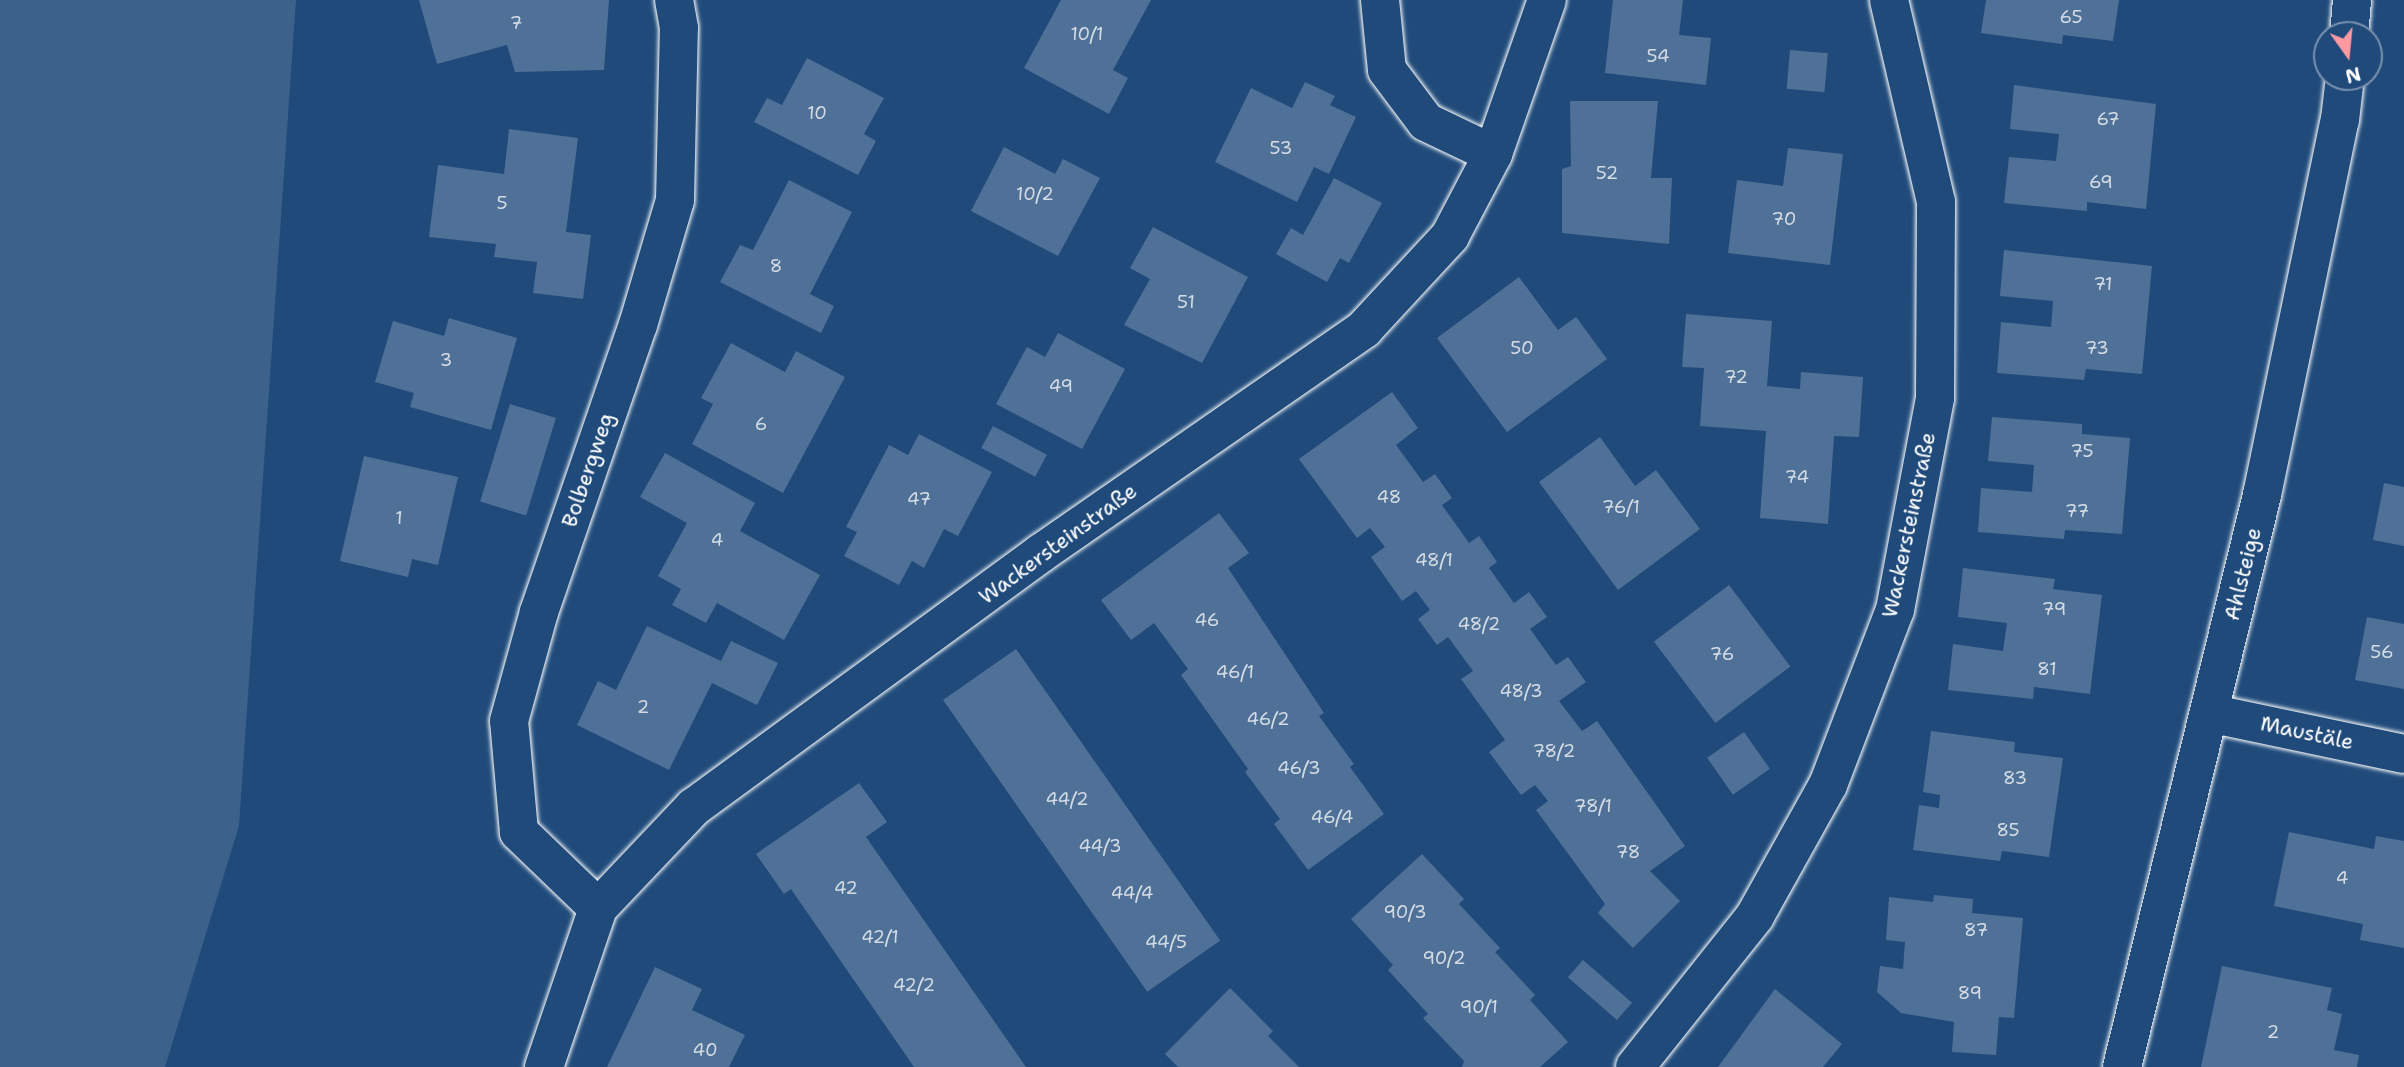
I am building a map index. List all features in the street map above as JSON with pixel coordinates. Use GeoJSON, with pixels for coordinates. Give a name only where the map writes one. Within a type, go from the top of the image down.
{"type":"FeatureCollection","features":[{"type":"Feature","properties":{"kind":"street","name":"Bolbergweg"},"geometry":{"type":"LineString","coordinates":[[598,908],[519,832],[509,721],[539,612],[638,325],[675,200],[679,28],[674,0]]}},
{"type":"Feature","properties":{"kind":"street"},"geometry":{"type":"LineString","coordinates":[[1380,0],[1387,71],[1426,122],[1493,154]]}},
{"type":"Feature","properties":{"kind":"street","name":"Wackersteinstraße"},"geometry":{"type":"LineString","coordinates":[[544,1067],[598,908],[694,807],[1041,553],[1364,329],[1450,236],[1493,154],[1547,0]]}},
{"type":"Feature","properties":{"kind":"street","name":"Wackersteinstraße"},"geometry":{"type":"LineString","coordinates":[[1635,1067],[1755,916],[1828,785],[1895,610],[1935,398],[1936,202],[1889,0]]}},
{"type":"Feature","properties":{"kind":"street"},"geometry":{"type":"LineString","coordinates":[[2351,21],[2353,0]]}},
{"type":"Feature","properties":{"kind":"street","name":"Ahlsteige"},"geometry":{"type":"LineString","coordinates":[[2122,1067],[2262,495],[2340,120],[2343,91]]}},
{"type":"Feature","properties":{"kind":"street","name":"Maustäle"},"geometry":{"type":"LineString","coordinates":[[2209,713],[2404,754]]}},
{"type":"Feature","properties":{"kind":"shaded area"},"geometry":{"type":"Polygon","coordinates":[[[0,0],[296,0],[239,826],[165,1067],[0,1067],[0,0]]]}},
{"type":"Feature","properties":{"kind":"building"},"geometry":{"type":"Polygon","coordinates":[[[419,0],[609,0],[604,70],[515,72],[507,45],[437,64],[419,0]]]}},
{"type":"Feature","properties":{"kind":"building"},"geometry":{"type":"Polygon","coordinates":[[[1061,0],[1151,0],[1113,70],[1128,78],[1109,114],[1024,68],[1061,0]]]}},
{"type":"Feature","properties":{"kind":"building"},"geometry":{"type":"Polygon","coordinates":[[[1613,0],[1683,0],[1679,35],[1711,38],[1706,85],[1605,73],[1613,0]]]}},
{"type":"Feature","properties":{"kind":"building"},"geometry":{"type":"Polygon","coordinates":[[[1986,0],[2119,0],[2113,41],[2063,35],[2062,44],[1981,33],[1986,0]]]}},
{"type":"Feature","properties":{"kind":"building"},"geometry":{"type":"Polygon","coordinates":[[[1790,50],[1828,53],[1824,92],[1787,89],[1790,50]]]}},
{"type":"Feature","properties":{"kind":"building"},"geometry":{"type":"Polygon","coordinates":[[[807,58],[884,98],[864,134],[876,141],[858,175],[754,122],[767,98],[782,105],[807,58]]]}},
{"type":"Feature","properties":{"kind":"building"},"geometry":{"type":"Polygon","coordinates":[[[1305,82],[1335,96],[1330,105],[1356,117],[1329,174],[1314,167],[1297,202],[1215,162],[1251,88],[1292,108],[1305,82]]]}},
{"type":"Feature","properties":{"kind":"building"},"geometry":{"type":"Polygon","coordinates":[[[2014,85],[2156,104],[2146,209],[2087,202],[2087,211],[2004,203],[2009,157],[2056,161],[2059,134],[2010,129],[2014,85]]]}},
{"type":"Feature","properties":{"kind":"building"},"geometry":{"type":"Polygon","coordinates":[[[1570,101],[1658,101],[1651,178],[1672,178],[1669,244],[1562,233],[1562,169],[1571,166],[1570,101]]]}},
{"type":"Feature","properties":{"kind":"building"},"geometry":{"type":"Polygon","coordinates":[[[509,129],[578,138],[566,232],[591,235],[583,299],[533,293],[537,262],[494,257],[496,244],[429,237],[438,165],[504,174],[509,129]]]}},
{"type":"Feature","properties":{"kind":"building"},"geometry":{"type":"Polygon","coordinates":[[[1004,147],[1055,174],[1063,159],[1100,178],[1058,256],[971,211],[1004,147]]]}},
{"type":"Feature","properties":{"kind":"building"},"geometry":{"type":"Polygon","coordinates":[[[1788,148],[1843,154],[1830,265],[1728,253],[1737,180],[1783,186],[1788,148]]]}},
{"type":"Feature","properties":{"kind":"building"},"geometry":{"type":"Polygon","coordinates":[[[1334,178],[1382,203],[1349,263],[1340,258],[1327,282],[1276,254],[1291,228],[1303,235],[1334,178]]]}},
{"type":"Feature","properties":{"kind":"building"},"geometry":{"type":"Polygon","coordinates":[[[789,180],[852,212],[810,294],[834,306],[821,333],[720,282],[740,245],[753,250],[789,180]]]}},
{"type":"Feature","properties":{"kind":"building"},"geometry":{"type":"Polygon","coordinates":[[[1153,227],[1248,277],[1202,363],[1124,325],[1150,279],[1130,268],[1153,227]]]}},
{"type":"Feature","properties":{"kind":"building"},"geometry":{"type":"Polygon","coordinates":[[[2004,250],[2152,266],[2142,374],[2086,369],[2084,380],[1997,373],[2001,322],[2051,327],[2053,301],[2000,296],[2004,250]]]}},
{"type":"Feature","properties":{"kind":"building"},"geometry":{"type":"Polygon","coordinates":[[[1519,277],[1558,330],[1576,317],[1607,359],[1507,432],[1437,338],[1519,277]]]}},
{"type":"Feature","properties":{"kind":"building"},"geometry":{"type":"Polygon","coordinates":[[[1686,314],[1772,321],[1767,386],[1800,389],[1801,372],[1863,377],[1859,437],[1834,436],[1828,524],[1760,518],[1766,431],[1700,426],[1704,368],[1682,367],[1686,314]]]}},
{"type":"Feature","properties":{"kind":"building"},"geometry":{"type":"Polygon","coordinates":[[[449,318],[517,338],[491,430],[410,407],[414,393],[375,382],[393,321],[444,336],[449,318]]]}},
{"type":"Feature","properties":{"kind":"building"},"geometry":{"type":"Polygon","coordinates":[[[1058,333],[1125,369],[1082,449],[996,404],[1027,347],[1045,357],[1058,333]]]}},
{"type":"Feature","properties":{"kind":"building"},"geometry":{"type":"Polygon","coordinates":[[[731,343],[785,372],[796,351],[845,377],[783,493],[692,444],[713,404],[701,398],[731,343]]]}},
{"type":"Feature","properties":{"kind":"building"},"geometry":{"type":"Polygon","coordinates":[[[1392,392],[1418,428],[1396,445],[1423,482],[1435,474],[1452,498],[1442,505],[1469,543],[1479,536],[1497,562],[1489,568],[1514,603],[1529,592],[1547,617],[1530,629],[1556,665],[1568,657],[1586,682],[1559,701],[1582,731],[1597,721],[1685,846],[1650,871],[1680,901],[1633,948],[1598,913],[1605,904],[1536,810],[1548,801],[1535,785],[1521,795],[1489,752],[1505,740],[1461,679],[1473,671],[1448,637],[1437,645],[1418,619],[1430,610],[1416,591],[1402,601],[1371,557],[1385,547],[1370,528],[1357,538],[1299,459],[1392,392]]]}},
{"type":"Feature","properties":{"kind":"building"},"geometry":{"type":"Polygon","coordinates":[[[510,404],[556,418],[526,516],[480,502],[510,404]]]}},
{"type":"Feature","properties":{"kind":"building"},"geometry":{"type":"Polygon","coordinates":[[[1992,417],[2082,424],[2082,434],[2130,438],[2122,534],[2065,530],[2064,539],[1978,532],[1981,488],[2032,492],[2034,465],[1988,461],[1992,417]]]}},
{"type":"Feature","properties":{"kind":"building"},"geometry":{"type":"Polygon","coordinates":[[[993,426],[1047,455],[1035,477],[981,448],[993,426]]]}},
{"type":"Feature","properties":{"kind":"building"},"geometry":{"type":"Polygon","coordinates":[[[919,434],[992,472],[958,536],[944,529],[924,568],[912,561],[899,585],[844,556],[857,532],[846,527],[889,445],[908,455],[919,434]]]}},
{"type":"Feature","properties":{"kind":"building"},"geometry":{"type":"Polygon","coordinates":[[[1600,437],[1635,486],[1656,470],[1700,529],[1618,590],[1539,482],[1600,437]]]}},
{"type":"Feature","properties":{"kind":"building"},"geometry":{"type":"Polygon","coordinates":[[[665,453],[755,503],[740,531],[820,575],[784,640],[717,603],[706,623],[672,605],[681,589],[658,576],[687,523],[640,497],[665,453]]]}},
{"type":"Feature","properties":{"kind":"building"},"geometry":{"type":"Polygon","coordinates":[[[364,456],[458,477],[438,565],[412,559],[408,577],[340,561],[364,456]]]}},
{"type":"Feature","properties":{"kind":"building"},"geometry":{"type":"Polygon","coordinates":[[[2384,483],[2404,487],[2404,546],[2373,540],[2384,483]]]}},
{"type":"Feature","properties":{"kind":"building"},"geometry":{"type":"Polygon","coordinates":[[[1219,513],[1249,553],[1228,568],[1324,713],[1319,716],[1354,764],[1350,767],[1384,814],[1308,870],[1274,824],[1280,819],[1245,772],[1248,769],[1181,675],[1188,669],[1154,623],[1131,640],[1101,600],[1219,513]]]}},
{"type":"Feature","properties":{"kind":"building"},"geometry":{"type":"Polygon","coordinates":[[[1963,568],[2055,579],[2053,589],[2102,595],[2090,694],[2034,687],[2033,699],[1948,690],[1953,644],[2003,651],[2007,623],[1958,617],[1963,568]]]}},
{"type":"Feature","properties":{"kind":"building"},"geometry":{"type":"Polygon","coordinates":[[[1729,585],[1790,666],[1715,723],[1654,642],[1729,585]]]}},
{"type":"Feature","properties":{"kind":"building"},"geometry":{"type":"Polygon","coordinates":[[[2367,617],[2404,624],[2404,689],[2355,680],[2367,617]]]}},
{"type":"Feature","properties":{"kind":"building"},"geometry":{"type":"Polygon","coordinates":[[[647,626],[721,661],[731,641],[778,663],[757,705],[712,683],[669,770],[577,725],[598,681],[616,690],[647,626]]]}},
{"type":"Feature","properties":{"kind":"building"},"geometry":{"type":"Polygon","coordinates":[[[1016,649],[1220,941],[1147,992],[943,700],[1016,649]]]}},
{"type":"Feature","properties":{"kind":"building"},"geometry":{"type":"Polygon","coordinates":[[[1931,731],[2015,742],[2014,752],[2063,758],[2049,857],[2002,851],[2000,861],[1913,850],[1919,805],[1939,808],[1940,795],[1923,792],[1931,731]]]}},
{"type":"Feature","properties":{"kind":"building"},"geometry":{"type":"Polygon","coordinates":[[[1744,732],[1770,769],[1733,795],[1707,758],[1744,732]]]}},
{"type":"Feature","properties":{"kind":"building"},"geometry":{"type":"Polygon","coordinates":[[[859,783],[887,822],[866,837],[1026,1067],[914,1067],[791,889],[784,894],[756,854],[859,783]]]}},
{"type":"Feature","properties":{"kind":"building"},"geometry":{"type":"Polygon","coordinates":[[[2289,832],[2374,849],[2376,836],[2404,841],[2404,948],[2360,940],[2363,924],[2274,906],[2289,832]]]}},
{"type":"Feature","properties":{"kind":"building"},"geometry":{"type":"Polygon","coordinates":[[[1422,854],[1464,899],[1459,904],[1500,948],[1495,952],[1535,995],[1530,1000],[1568,1042],[1540,1067],[1462,1067],[1464,1061],[1423,1018],[1428,1014],[1388,970],[1393,965],[1351,919],[1422,854]]]}},
{"type":"Feature","properties":{"kind":"building"},"geometry":{"type":"Polygon","coordinates":[[[1934,895],[1973,899],[1972,913],[2023,918],[2014,1018],[1999,1017],[1996,1055],[1952,1052],[1954,1022],[1901,1013],[1877,992],[1880,966],[1903,969],[1905,942],[1886,940],[1889,897],[1933,902],[1934,895]]]}},
{"type":"Feature","properties":{"kind":"building"},"geometry":{"type":"Polygon","coordinates":[[[1583,960],[1632,1003],[1617,1020],[1568,977],[1583,960]]]}},
{"type":"Feature","properties":{"kind":"building"},"geometry":{"type":"Polygon","coordinates":[[[2222,966],[2332,988],[2327,1010],[2342,1014],[2334,1050],[2359,1055],[2357,1067],[2201,1067],[2222,966]]]}},
{"type":"Feature","properties":{"kind":"building"},"geometry":{"type":"Polygon","coordinates":[[[655,967],[702,989],[692,1010],[745,1035],[729,1067],[607,1067],[655,967]]]}},
{"type":"Feature","properties":{"kind":"building"},"geometry":{"type":"Polygon","coordinates":[[[1230,988],[1273,1031],[1268,1036],[1299,1067],[1178,1067],[1165,1054],[1230,988]]]}},
{"type":"Feature","properties":{"kind":"building"},"geometry":{"type":"Polygon","coordinates":[[[1775,989],[1842,1044],[1823,1067],[1718,1067],[1775,989]]]}}]}
